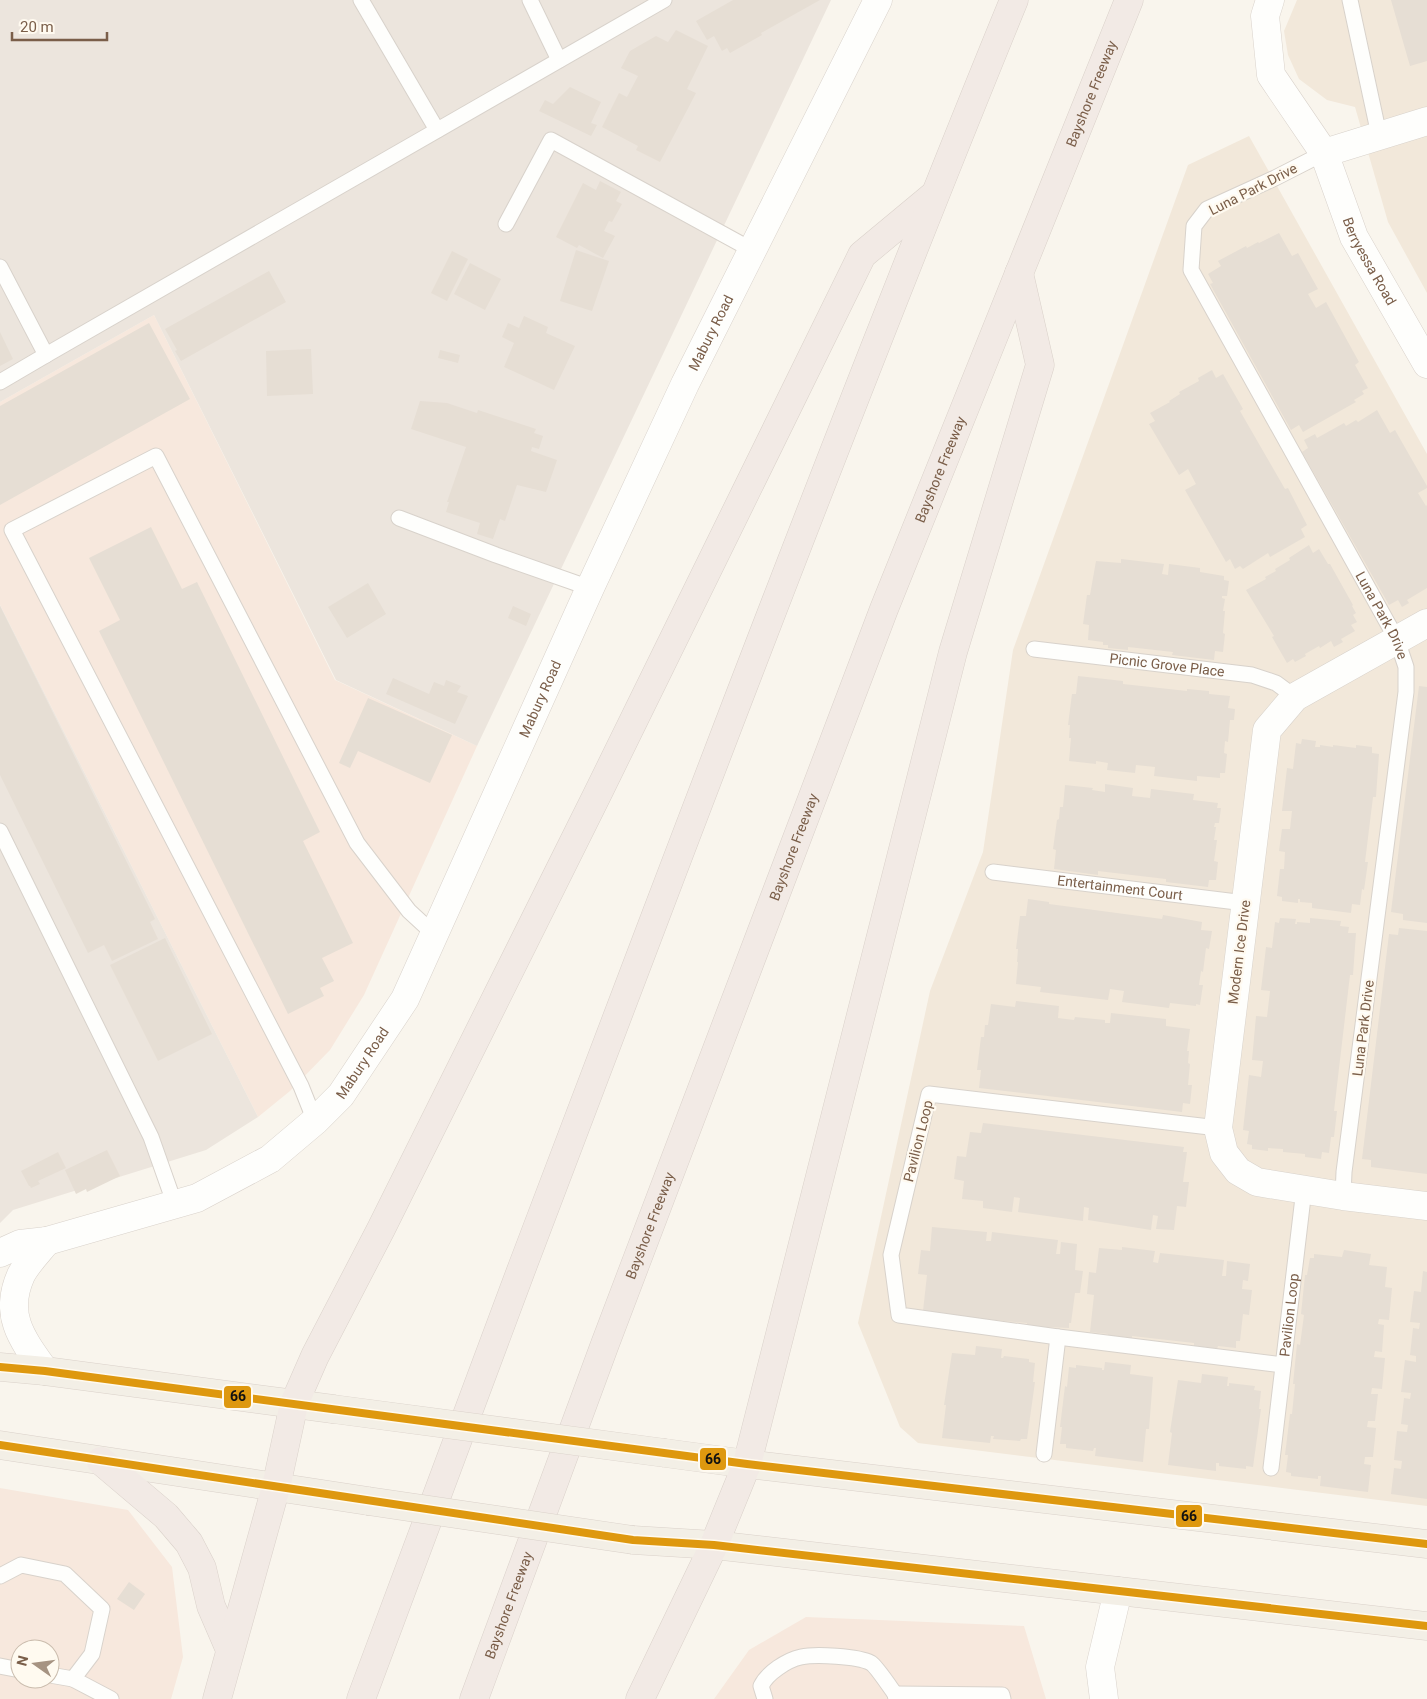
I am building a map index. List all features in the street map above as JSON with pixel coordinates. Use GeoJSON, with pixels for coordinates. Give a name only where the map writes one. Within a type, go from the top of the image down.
{"type":"FeatureCollection","features":[{"type":"Feature","properties":{"kind":"highway"},"geometry":{"type":"LineString","coordinates":[[361,1699],[480,1377],[758,645],[934,195],[1014,0]]}},
{"type":"Feature","properties":{"kind":"highway","name":"Bayshore Freeway"},"geometry":{"type":"LineString","coordinates":[[474,1699],[605,1344],[884,609],[1129,0]]}},
{"type":"Feature","properties":{"kind":"highway"},"geometry":{"type":"LineString","coordinates":[[217,1699],[276,1487],[294,1404],[315,1356],[381,1229],[597,795],[862,255],[934,195]]}},
{"type":"Feature","properties":{"kind":"highway"},"geometry":{"type":"LineString","coordinates":[[640,1699],[714,1545],[747,1464],[954,652],[1040,365],[1019,273]]}},
{"type":"Feature","properties":{"kind":"highway"},"geometry":{"type":"LineString","coordinates":[[101,1461],[166,1516],[189,1543],[202,1568],[211,1606],[230,1650]]}},
{"type":"Feature","properties":{"kind":"main road"},"geometry":{"type":"LineString","coordinates":[[0,1367],[45,1371],[747,1464],[1427,1544]]}},
{"type":"Feature","properties":{"kind":"main road"},"geometry":{"type":"LineString","coordinates":[[0,1445],[633,1540],[714,1545],[1427,1626]]}},
{"type":"Feature","properties":{"kind":"street","name":"Mabury Road"},"geometry":{"type":"LineString","coordinates":[[0,1253],[20,1244],[47,1241],[197,1198],[270,1159],[316,1121],[340,1095],[405,1000],[590,588],[685,384],[878,0]]}},
{"type":"Feature","properties":{"kind":"street","name":"Berryessa Road"},"geometry":{"type":"LineString","coordinates":[[1270,0],[1265,16],[1271,75],[1324,153],[1354,237],[1427,364]]}},
{"type":"Feature","properties":{"kind":"street"},"geometry":{"type":"LineString","coordinates":[[1324,153],[1427,121]]}},
{"type":"Feature","properties":{"kind":"street","name":"Modern Ice Drive"},"geometry":{"type":"LineString","coordinates":[[1427,623],[1295,697],[1267,730],[1218,1128],[1224,1153],[1238,1170],[1257,1182],[1343,1196],[1427,1206]]}},
{"type":"Feature","properties":{"kind":"street"},"geometry":{"type":"LineString","coordinates":[[45,1371],[26,1346],[13,1316],[15,1295],[22,1274],[47,1241]]}},
{"type":"Feature","properties":{"kind":"street"},"geometry":{"type":"LineString","coordinates":[[1104,1699],[1100,1667],[1118,1591]]}},
{"type":"Feature","properties":{"kind":"lane"},"geometry":{"type":"LineString","coordinates":[[361,0],[437,130]]}},
{"type":"Feature","properties":{"kind":"lane"},"geometry":{"type":"LineString","coordinates":[[530,0],[559,60]]}},
{"type":"Feature","properties":{"kind":"lane"},"geometry":{"type":"LineString","coordinates":[[0,382],[664,0]]}},
{"type":"Feature","properties":{"kind":"lane"},"geometry":{"type":"LineString","coordinates":[[1350,0],[1379,135]]}},
{"type":"Feature","properties":{"kind":"lane"},"geometry":{"type":"LineString","coordinates":[[506,224],[551,140],[752,250]]}},
{"type":"Feature","properties":{"kind":"lane","name":"Luna Park Drive"},"geometry":{"type":"LineString","coordinates":[[1324,153],[1207,209],[1194,226],[1191,270],[1396,640],[1406,667],[1406,692],[1344,1172],[1343,1196]]}},
{"type":"Feature","properties":{"kind":"lane"},"geometry":{"type":"LineString","coordinates":[[0,268],[46,355]]}},
{"type":"Feature","properties":{"kind":"lane"},"geometry":{"type":"LineString","coordinates":[[316,1121],[301,1086],[12,530],[156,456],[356,843],[409,911],[435,935]]}},
{"type":"Feature","properties":{"kind":"lane"},"geometry":{"type":"LineString","coordinates":[[400,518],[496,556],[590,588]]}},
{"type":"Feature","properties":{"kind":"lane","name":"Picnic Grove Place"},"geometry":{"type":"LineString","coordinates":[[1034,650],[1252,675],[1276,683],[1295,697]]}},
{"type":"Feature","properties":{"kind":"lane"},"geometry":{"type":"LineString","coordinates":[[0,831],[151,1137],[175,1205]]}},
{"type":"Feature","properties":{"kind":"lane","name":"Entertainment Court"},"geometry":{"type":"LineString","coordinates":[[993,872],[1245,903]]}},
{"type":"Feature","properties":{"kind":"lane","name":"Pavilion Loop"},"geometry":{"type":"LineString","coordinates":[[1218,1128],[929,1094],[891,1255],[899,1316],[1058,1338],[1283,1365],[1304,1189]]}},
{"type":"Feature","properties":{"kind":"lane"},"geometry":{"type":"LineString","coordinates":[[1044,1454],[1058,1338]]}},
{"type":"Feature","properties":{"kind":"lane"},"geometry":{"type":"LineString","coordinates":[[1271,1468],[1283,1365]]}},
{"type":"Feature","properties":{"kind":"lane"},"geometry":{"type":"LineString","coordinates":[[0,1576],[21,1564],[65,1574],[102,1609],[92,1654],[73,1679]]}},
{"type":"Feature","properties":{"kind":"lane"},"geometry":{"type":"LineString","coordinates":[[765,1699],[761,1686],[765,1677],[777,1668],[800,1657],[825,1656],[847,1657],[872,1663],[896,1696],[1002,1695],[1003,1699]]}},
{"type":"Feature","properties":{"kind":"lane"},"geometry":{"type":"LineString","coordinates":[[60,1677],[73,1679],[111,1699]]}},
{"type":"Feature","properties":{"kind":"shaded area"},"geometry":{"type":"Polygon","coordinates":[[[0,0],[831,0],[477,746],[336,680],[154,315],[0,402],[0,0]]]}},
{"type":"Feature","properties":{"kind":"shaded area"},"geometry":{"type":"Polygon","coordinates":[[[1297,0],[1427,0],[1427,293],[1388,222],[1355,107],[1327,100],[1299,79],[1288,55],[1284,31],[1297,0]]]}},
{"type":"Feature","properties":{"kind":"shaded area"},"geometry":{"type":"Polygon","coordinates":[[[1249,136],[1427,454],[1427,1506],[918,1443],[900,1427],[858,1323],[930,991],[983,852],[1013,650],[1188,165],[1249,136]]]}},
{"type":"Feature","properties":{"kind":"shaded area"},"geometry":{"type":"Polygon","coordinates":[[[154,315],[335,680],[477,746],[364,995],[330,1050],[290,1091],[258,1117],[0,605],[0,402],[154,315]]]}},
{"type":"Feature","properties":{"kind":"shaded area"},"geometry":{"type":"Polygon","coordinates":[[[0,605],[258,1117],[206,1150],[13,1210],[0,1223],[0,605]]]}},
{"type":"Feature","properties":{"kind":"shaded area"},"geometry":{"type":"Polygon","coordinates":[[[0,1488],[128,1510],[172,1567],[183,1657],[171,1699],[0,1699],[0,1488]]]}},
{"type":"Feature","properties":{"kind":"shaded area"},"geometry":{"type":"Polygon","coordinates":[[[806,1617],[1024,1626],[1046,1699],[714,1699],[749,1650],[806,1617]]]}},
{"type":"Feature","properties":{"kind":"building"},"geometry":{"type":"Polygon","coordinates":[[[733,0],[820,0],[761,33],[762,35],[730,53],[727,48],[722,51],[714,36],[707,40],[696,21],[733,0]]]}},
{"type":"Feature","properties":{"kind":"building"},"geometry":{"type":"Polygon","coordinates":[[[1391,0],[1427,0],[1427,61],[1410,66],[1391,0]]]}},
{"type":"Feature","properties":{"kind":"building"},"geometry":{"type":"Polygon","coordinates":[[[676,30],[708,46],[687,89],[696,93],[660,162],[636,150],[638,146],[602,127],[619,93],[627,97],[638,76],[621,68],[630,51],[656,36],[668,42],[676,30]]]}},
{"type":"Feature","properties":{"kind":"building"},"geometry":{"type":"Polygon","coordinates":[[[570,87],[601,102],[591,123],[597,125],[591,136],[539,111],[545,100],[553,104],[570,87]]]}},
{"type":"Feature","properties":{"kind":"building"},"geometry":{"type":"Polygon","coordinates":[[[600,181],[621,192],[616,201],[622,204],[612,222],[609,221],[604,231],[615,236],[603,258],[579,245],[577,248],[556,237],[583,183],[596,190],[600,181]]]}},
{"type":"Feature","properties":{"kind":"building"},"geometry":{"type":"Polygon","coordinates":[[[1279,233],[1292,256],[1298,253],[1318,289],[1308,294],[1316,308],[1326,302],[1359,362],[1355,365],[1368,388],[1362,391],[1364,394],[1354,400],[1356,402],[1303,432],[1299,425],[1291,430],[1210,284],[1213,283],[1208,274],[1221,266],[1218,261],[1246,246],[1247,248],[1279,233]]]}},
{"type":"Feature","properties":{"kind":"building"},"geometry":{"type":"Polygon","coordinates":[[[576,250],[609,261],[592,311],[560,301],[576,250]]]}},
{"type":"Feature","properties":{"kind":"building"},"geometry":{"type":"Polygon","coordinates":[[[452,251],[468,259],[447,301],[431,293],[452,251]]]}},
{"type":"Feature","properties":{"kind":"building"},"geometry":{"type":"Polygon","coordinates":[[[470,263],[501,279],[485,310],[454,294],[470,263]]]}},
{"type":"Feature","properties":{"kind":"building"},"geometry":{"type":"Polygon","coordinates":[[[269,271],[286,302],[181,361],[165,329],[269,271]]]}},
{"type":"Feature","properties":{"kind":"building"},"geometry":{"type":"Polygon","coordinates":[[[524,316],[548,327],[546,333],[575,346],[554,390],[504,367],[514,343],[502,337],[508,323],[519,328],[524,316]]]}},
{"type":"Feature","properties":{"kind":"building"},"geometry":{"type":"Polygon","coordinates":[[[149,323],[190,399],[0,505],[0,406],[149,323]]]}},
{"type":"Feature","properties":{"kind":"building"},"geometry":{"type":"Polygon","coordinates":[[[0,332],[13,359],[0,366],[0,332]]]}},
{"type":"Feature","properties":{"kind":"building"},"geometry":{"type":"Polygon","coordinates":[[[311,349],[313,394],[267,396],[266,351],[311,349]]]}},
{"type":"Feature","properties":{"kind":"building"},"geometry":{"type":"Polygon","coordinates":[[[440,350],[460,355],[458,363],[438,358],[440,350]]]}},
{"type":"Feature","properties":{"kind":"building"},"geometry":{"type":"Polygon","coordinates":[[[1212,370],[1216,378],[1223,374],[1243,409],[1240,411],[1285,489],[1288,488],[1307,525],[1301,529],[1305,537],[1270,557],[1268,553],[1243,569],[1240,566],[1235,569],[1230,559],[1226,562],[1185,490],[1196,484],[1188,469],[1179,475],[1149,424],[1155,421],[1150,413],[1170,402],[1180,394],[1179,392],[1199,381],[1198,378],[1212,370]]]}},
{"type":"Feature","properties":{"kind":"building"},"geometry":{"type":"Polygon","coordinates":[[[420,401],[447,403],[477,413],[478,410],[536,429],[534,433],[543,436],[539,449],[532,447],[531,451],[557,460],[546,492],[517,485],[505,521],[500,519],[493,539],[477,534],[480,523],[446,512],[449,502],[447,502],[466,447],[411,429],[420,401]]]}},
{"type":"Feature","properties":{"kind":"building"},"geometry":{"type":"Polygon","coordinates":[[[1377,410],[1390,433],[1395,430],[1427,486],[1427,488],[1418,493],[1427,505],[1427,588],[1407,600],[1409,603],[1402,607],[1398,600],[1389,605],[1302,452],[1308,448],[1304,440],[1315,434],[1317,438],[1344,423],[1346,426],[1356,420],[1358,422],[1377,410]]]}},
{"type":"Feature","properties":{"kind":"building"},"geometry":{"type":"Polygon","coordinates":[[[151,527],[182,589],[197,582],[320,832],[303,841],[353,943],[322,958],[334,981],[320,988],[324,996],[288,1014],[99,631],[120,620],[89,558],[151,527]]]}},
{"type":"Feature","properties":{"kind":"building"},"geometry":{"type":"Polygon","coordinates":[[[1309,545],[1313,553],[1319,549],[1328,564],[1330,564],[1353,605],[1356,613],[1353,615],[1357,622],[1351,625],[1355,631],[1341,639],[1343,642],[1334,647],[1331,641],[1305,654],[1306,656],[1295,662],[1293,659],[1287,663],[1272,637],[1274,636],[1246,590],[1266,579],[1265,577],[1276,571],[1275,569],[1309,545]]]}},
{"type":"Feature","properties":{"kind":"building"},"geometry":{"type":"Polygon","coordinates":[[[1121,559],[1164,564],[1162,574],[1168,575],[1169,564],[1200,568],[1200,572],[1224,576],[1224,580],[1229,581],[1227,596],[1222,596],[1225,599],[1223,611],[1225,611],[1223,633],[1225,634],[1223,652],[1215,651],[1214,660],[1172,655],[1173,652],[1128,647],[1128,650],[1108,648],[1108,645],[1103,645],[1103,642],[1088,640],[1089,625],[1083,624],[1087,595],[1090,595],[1096,561],[1121,563],[1121,559]]]}},
{"type":"Feature","properties":{"kind":"building"},"geometry":{"type":"Polygon","coordinates":[[[368,583],[386,614],[347,638],[328,607],[368,583]]]}},
{"type":"Feature","properties":{"kind":"building"},"geometry":{"type":"Polygon","coordinates":[[[0,606],[155,919],[150,922],[158,939],[112,961],[104,945],[88,953],[0,775],[0,606]]]}},
{"type":"Feature","properties":{"kind":"building"},"geometry":{"type":"Polygon","coordinates":[[[513,606],[531,614],[526,626],[508,618],[513,606]]]}},
{"type":"Feature","properties":{"kind":"building"},"geometry":{"type":"Polygon","coordinates":[[[1078,676],[1123,681],[1123,684],[1187,691],[1187,689],[1209,691],[1209,694],[1230,696],[1228,708],[1235,709],[1234,720],[1230,720],[1228,742],[1225,741],[1224,753],[1227,754],[1225,773],[1220,773],[1220,778],[1197,776],[1197,781],[1154,776],[1155,767],[1136,765],[1135,773],[1107,770],[1108,763],[1096,761],[1096,764],[1069,761],[1071,738],[1069,738],[1070,725],[1068,725],[1072,694],[1076,694],[1078,676]]]}},
{"type":"Feature","properties":{"kind":"building"},"geometry":{"type":"Polygon","coordinates":[[[393,678],[429,694],[434,682],[444,686],[446,680],[461,686],[457,692],[468,696],[455,724],[386,694],[393,678]]]}},
{"type":"Feature","properties":{"kind":"building"},"geometry":{"type":"Polygon","coordinates":[[[1419,686],[1427,687],[1427,923],[1403,920],[1403,914],[1391,912],[1419,686]]]}},
{"type":"Feature","properties":{"kind":"building"},"geometry":{"type":"Polygon","coordinates":[[[368,698],[452,735],[430,783],[358,751],[350,768],[339,763],[368,698]]]}},
{"type":"Feature","properties":{"kind":"building"},"geometry":{"type":"Polygon","coordinates":[[[1302,739],[1316,741],[1315,747],[1320,747],[1320,745],[1333,747],[1333,745],[1356,748],[1356,745],[1372,747],[1372,753],[1379,754],[1376,797],[1373,797],[1365,862],[1368,862],[1364,890],[1362,889],[1360,905],[1352,904],[1351,913],[1312,908],[1312,903],[1300,902],[1300,899],[1298,899],[1298,903],[1282,901],[1282,897],[1277,896],[1280,869],[1284,869],[1285,852],[1279,851],[1282,829],[1290,829],[1292,811],[1282,811],[1287,768],[1293,769],[1296,743],[1301,744],[1302,739]]]}},
{"type":"Feature","properties":{"kind":"building"},"geometry":{"type":"Polygon","coordinates":[[[1105,784],[1133,788],[1132,796],[1150,798],[1151,789],[1194,794],[1193,800],[1218,803],[1217,808],[1221,808],[1219,823],[1215,823],[1214,827],[1216,827],[1214,840],[1217,840],[1214,861],[1218,862],[1216,880],[1209,880],[1208,887],[1166,882],[1166,879],[1098,871],[1098,875],[1054,869],[1056,850],[1053,849],[1060,807],[1063,807],[1065,785],[1093,788],[1092,790],[1105,792],[1105,784]]]}},
{"type":"Feature","properties":{"kind":"building"},"geometry":{"type":"Polygon","coordinates":[[[1028,899],[1049,902],[1049,904],[1162,919],[1163,915],[1202,922],[1201,930],[1212,931],[1209,949],[1206,948],[1203,972],[1201,971],[1199,985],[1203,985],[1200,1005],[1170,1003],[1169,1008],[1122,1002],[1124,991],[1110,989],[1108,1000],[1040,992],[1041,987],[1016,984],[1018,949],[1016,949],[1020,916],[1026,916],[1028,899]]]}},
{"type":"Feature","properties":{"kind":"building"},"geometry":{"type":"Polygon","coordinates":[[[1280,918],[1296,919],[1295,924],[1297,922],[1310,923],[1310,918],[1341,921],[1340,926],[1349,927],[1348,933],[1356,933],[1353,975],[1350,975],[1334,1111],[1337,1111],[1334,1137],[1331,1137],[1329,1153],[1322,1152],[1321,1159],[1305,1157],[1305,1154],[1283,1152],[1283,1149],[1268,1148],[1268,1151],[1252,1149],[1252,1145],[1247,1144],[1249,1131],[1243,1130],[1249,1075],[1261,1077],[1263,1061],[1252,1060],[1256,1016],[1267,1017],[1270,991],[1261,990],[1266,947],[1272,948],[1275,922],[1279,923],[1280,918]]]}},
{"type":"Feature","properties":{"kind":"building"},"geometry":{"type":"Polygon","coordinates":[[[1399,928],[1427,931],[1427,1174],[1371,1167],[1371,1160],[1362,1159],[1389,934],[1398,935],[1399,928]]]}},
{"type":"Feature","properties":{"kind":"building"},"geometry":{"type":"Polygon","coordinates":[[[165,938],[212,1034],[158,1061],[110,965],[165,938]]]}},
{"type":"Feature","properties":{"kind":"building"},"geometry":{"type":"Polygon","coordinates":[[[1016,1001],[1059,1006],[1058,1018],[1074,1020],[1075,1017],[1105,1020],[1105,1023],[1110,1023],[1111,1013],[1166,1019],[1166,1026],[1190,1029],[1187,1051],[1189,1051],[1188,1063],[1190,1064],[1188,1085],[1192,1085],[1190,1104],[1183,1103],[1182,1112],[979,1088],[981,1070],[977,1070],[981,1037],[984,1037],[985,1025],[988,1025],[991,1004],[1015,1007],[1016,1001]]]}},
{"type":"Feature","properties":{"kind":"building"},"geometry":{"type":"Polygon","coordinates":[[[983,1123],[1184,1147],[1183,1152],[1187,1152],[1183,1182],[1189,1182],[1186,1207],[1177,1206],[1174,1230],[1156,1229],[1158,1216],[1153,1215],[1151,1230],[1088,1220],[1089,1208],[1084,1207],[1083,1221],[1018,1212],[1020,1198],[1014,1197],[1012,1212],[983,1208],[983,1201],[962,1199],[964,1181],[954,1179],[957,1156],[966,1157],[970,1132],[981,1133],[983,1123]]]}},
{"type":"Feature","properties":{"kind":"building"},"geometry":{"type":"Polygon","coordinates":[[[107,1150],[120,1176],[87,1192],[86,1189],[76,1194],[65,1170],[107,1150]]]}},
{"type":"Feature","properties":{"kind":"building"},"geometry":{"type":"Polygon","coordinates":[[[58,1152],[66,1168],[38,1181],[40,1184],[31,1188],[21,1171],[58,1152]]]}},
{"type":"Feature","properties":{"kind":"building"},"geometry":{"type":"Polygon","coordinates":[[[932,1227],[987,1232],[986,1241],[991,1241],[992,1232],[1058,1240],[1056,1254],[1060,1254],[1061,1242],[1077,1244],[1075,1270],[1083,1271],[1080,1293],[1075,1293],[1069,1328],[1027,1326],[1027,1323],[941,1315],[941,1313],[923,1311],[927,1275],[918,1274],[921,1250],[930,1251],[932,1227]]]}},
{"type":"Feature","properties":{"kind":"building"},"geometry":{"type":"Polygon","coordinates":[[[1122,1247],[1155,1251],[1153,1262],[1158,1263],[1160,1253],[1224,1260],[1222,1276],[1226,1276],[1227,1261],[1250,1264],[1248,1281],[1243,1280],[1242,1289],[1252,1290],[1249,1315],[1243,1314],[1240,1341],[1236,1341],[1236,1348],[1218,1346],[1217,1349],[1194,1346],[1194,1343],[1132,1336],[1132,1339],[1090,1332],[1094,1295],[1087,1294],[1089,1272],[1096,1273],[1099,1248],[1122,1250],[1122,1247]]]}},
{"type":"Feature","properties":{"kind":"building"},"geometry":{"type":"Polygon","coordinates":[[[1344,1250],[1371,1254],[1369,1265],[1387,1267],[1385,1287],[1392,1288],[1389,1320],[1379,1319],[1378,1324],[1384,1325],[1382,1352],[1375,1351],[1374,1357],[1385,1358],[1382,1389],[1372,1388],[1371,1394],[1378,1394],[1375,1421],[1368,1421],[1367,1427],[1376,1428],[1373,1457],[1365,1457],[1364,1464],[1371,1465],[1368,1492],[1320,1486],[1321,1476],[1318,1476],[1318,1479],[1291,1476],[1291,1473],[1286,1472],[1288,1455],[1285,1455],[1290,1414],[1292,1414],[1297,1344],[1300,1345],[1304,1315],[1301,1314],[1305,1275],[1307,1275],[1310,1258],[1314,1258],[1314,1254],[1342,1257],[1344,1250]]]}},
{"type":"Feature","properties":{"kind":"building"},"geometry":{"type":"Polygon","coordinates":[[[1423,1271],[1427,1272],[1427,1499],[1391,1494],[1394,1468],[1401,1469],[1402,1461],[1394,1460],[1397,1431],[1407,1432],[1408,1425],[1401,1424],[1404,1398],[1410,1399],[1411,1393],[1401,1392],[1405,1360],[1416,1362],[1416,1356],[1410,1355],[1413,1328],[1419,1329],[1420,1323],[1410,1322],[1414,1291],[1421,1292],[1423,1271]]]}},
{"type":"Feature","properties":{"kind":"building"},"geometry":{"type":"Polygon","coordinates":[[[976,1346],[1002,1349],[1001,1358],[1004,1356],[1029,1359],[1029,1362],[1035,1363],[1033,1382],[1035,1382],[1027,1439],[1021,1439],[1020,1441],[993,1439],[994,1436],[991,1436],[990,1443],[942,1438],[946,1405],[944,1405],[952,1353],[975,1355],[976,1346]]]}},
{"type":"Feature","properties":{"kind":"building"},"geometry":{"type":"Polygon","coordinates":[[[1105,1362],[1131,1365],[1130,1374],[1153,1377],[1149,1429],[1146,1429],[1143,1462],[1095,1456],[1096,1448],[1093,1451],[1066,1448],[1066,1444],[1060,1444],[1062,1427],[1060,1427],[1069,1367],[1076,1368],[1076,1365],[1102,1368],[1104,1370],[1105,1362]]]}},
{"type":"Feature","properties":{"kind":"building"},"geometry":{"type":"Polygon","coordinates":[[[1202,1374],[1228,1377],[1227,1386],[1229,1386],[1229,1383],[1255,1386],[1254,1390],[1261,1391],[1259,1409],[1261,1409],[1253,1467],[1246,1466],[1246,1469],[1219,1466],[1219,1463],[1216,1463],[1216,1471],[1168,1465],[1172,1433],[1170,1432],[1178,1380],[1201,1383],[1202,1374]]]}},
{"type":"Feature","properties":{"kind":"building"},"geometry":{"type":"Polygon","coordinates":[[[129,1582],[145,1594],[134,1610],[117,1599],[129,1582]]]}},
{"type":"Feature","properties":{"kind":"transit line","name":"66"},"geometry":{"type":"LineString","coordinates":[[0,1367],[45,1371],[747,1464],[1427,1544]]}},
{"type":"Feature","properties":{"kind":"transit line","name":"66"},"geometry":{"type":"LineString","coordinates":[[0,1445],[633,1540],[714,1545],[1427,1626]]}}]}
